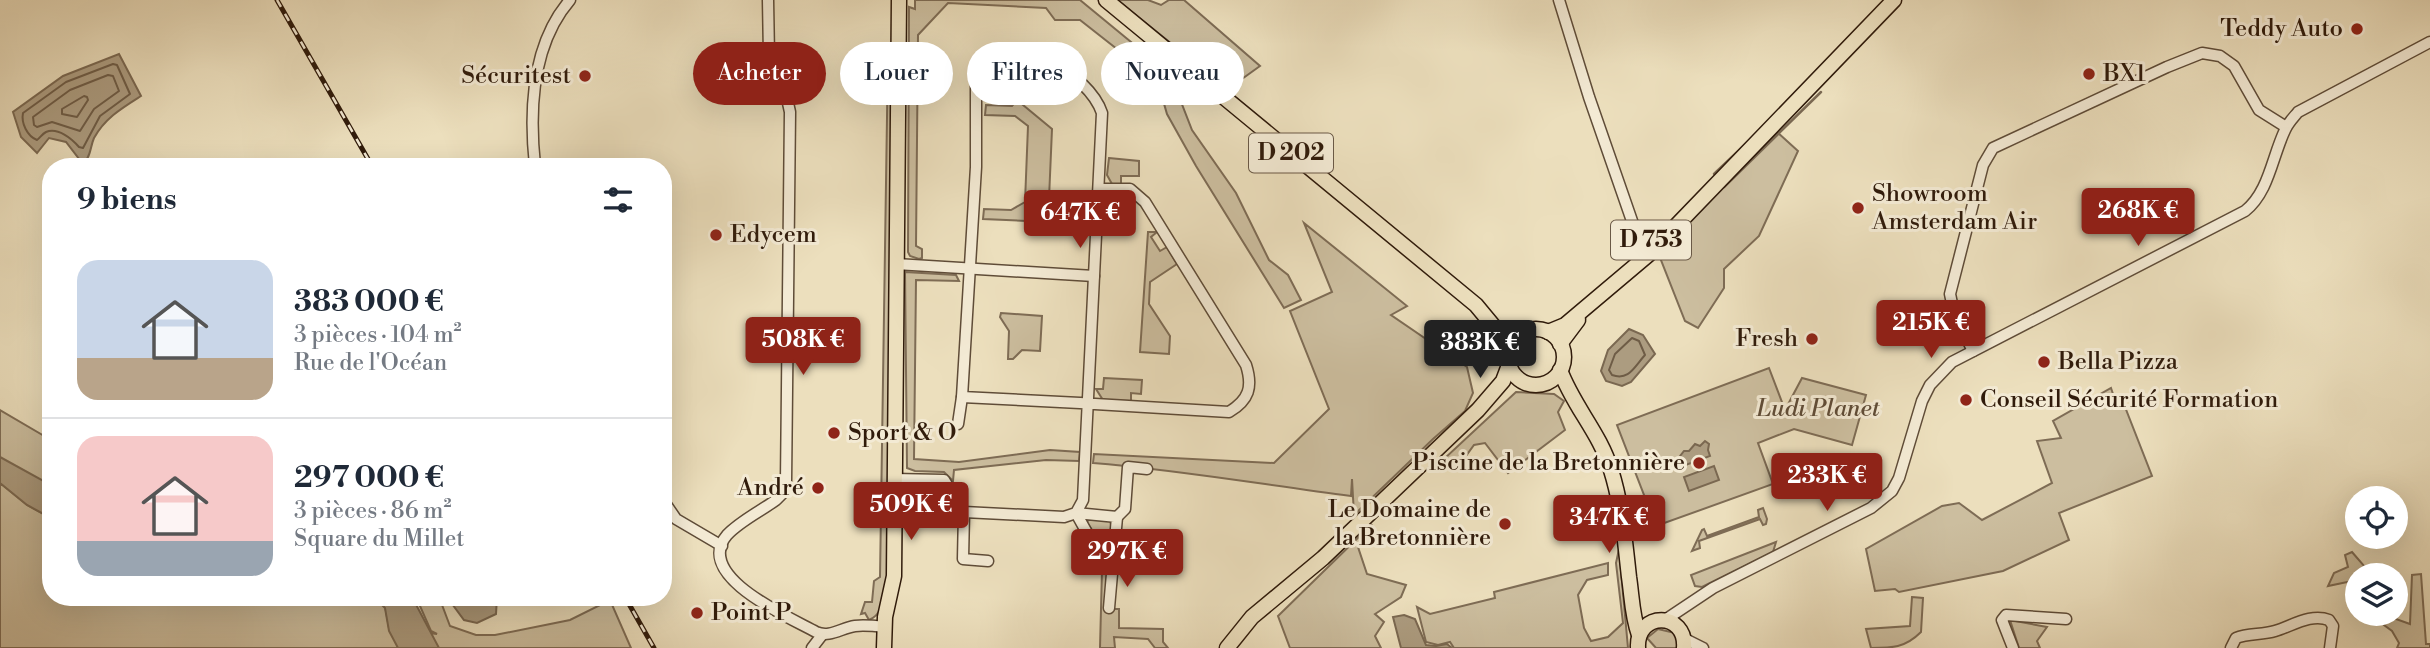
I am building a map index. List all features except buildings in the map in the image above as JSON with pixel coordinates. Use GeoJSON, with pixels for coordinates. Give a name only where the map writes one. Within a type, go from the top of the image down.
{"type":"FeatureCollection","features":[{"type":"Feature","properties":{"kind":"main road"},"geometry":{"type":"LineString","coordinates":[[884,648],[884,627],[894,576],[899,0]]}},
{"type":"Feature","properties":{"kind":"main road","name":"D 202"},"geometry":{"type":"LineString","coordinates":[[1106,0],[1476,306],[1510,346]]}},
{"type":"Feature","properties":{"kind":"main road","name":"D 753"},"geometry":{"type":"LineString","coordinates":[[1548,332],[1564,325],[1592,302],[1715,184],[1895,0]]}},
{"type":"Feature","properties":{"kind":"main road","name":"D 753"},"geometry":{"type":"LineString","coordinates":[[1807,91],[1842,62],[1906,0]]}},
{"type":"Feature","properties":{"kind":"main road","name":"D 753"},"geometry":{"type":"LineString","coordinates":[[1560,344],[1592,302]]}},
{"type":"Feature","properties":{"kind":"main road","name":"D 202"},"geometry":{"type":"LineString","coordinates":[[1476,306],[1523,332]]}},
{"type":"Feature","properties":{"kind":"main road"},"geometry":{"type":"LineString","coordinates":[[1229,648],[1252,617],[1323,558],[1478,410],[1503,381],[1509,365],[1510,346],[1523,332],[1531,329],[1548,332],[1560,344],[1563,352],[1560,370],[1611,469],[1621,511],[1632,618],[1639,641]]}},
{"type":"Feature","properties":{"kind":"main road"},"geometry":{"type":"LineString","coordinates":[[1509,365],[1512,372],[1523,382],[1540,384],[1548,382],[1560,370]]}},
{"type":"Feature","properties":{"kind":"main road"},"geometry":{"type":"LineString","coordinates":[[1478,410],[1523,382]]}},
{"type":"Feature","properties":{"kind":"main road"},"geometry":{"type":"LineString","coordinates":[[1548,382],[1574,401]]}},
{"type":"Feature","properties":{"kind":"main road"},"geometry":{"type":"LineString","coordinates":[[1631,594],[1645,611],[1673,623],[1683,639]]}},
{"type":"Feature","properties":{"kind":"main road"},"geometry":{"type":"LineString","coordinates":[[1639,641],[1648,624],[1663,620]]}},
{"type":"Feature","properties":{"kind":"street"},"geometry":{"type":"LineString","coordinates":[[534,158],[532,125],[536,85],[552,25],[570,0]]}},
{"type":"Feature","properties":{"kind":"street"},"geometry":{"type":"LineString","coordinates":[[768,0],[769,55],[786,94],[790,112],[786,482],[782,494],[776,500],[727,536],[722,545],[723,563],[736,585],[822,635]]}},
{"type":"Feature","properties":{"kind":"street"},"geometry":{"type":"LineString","coordinates":[[1559,0],[1601,132],[1645,251]]}},
{"type":"Feature","properties":{"kind":"street"},"geometry":{"type":"LineString","coordinates":[[1663,620],[1713,588],[1868,510],[1883,499],[1899,478],[1922,401],[1930,385],[1952,362],[2245,211],[2261,193],[2286,127],[2298,112],[2430,43]]}},
{"type":"Feature","properties":{"kind":"street"},"geometry":{"type":"LineString","coordinates":[[1973,351],[1954,313],[1950,294],[1983,165],[1993,148],[2202,53],[2220,56],[2234,66],[2259,110],[2286,127]]}},
{"type":"Feature","properties":{"kind":"street"},"geometry":{"type":"LineString","coordinates":[[958,424],[962,397],[976,167],[977,74],[990,61],[1004,56],[1052,61],[1094,96],[1102,113],[1083,500],[1076,513]]}},
{"type":"Feature","properties":{"kind":"street"},"geometry":{"type":"LineString","coordinates":[[962,397],[1229,412],[1248,396],[1251,386],[1246,365],[1145,202],[1130,190],[1099,189]]}},
{"type":"Feature","properties":{"kind":"street"},"geometry":{"type":"LineString","coordinates":[[896,264],[1094,276]]}},
{"type":"Feature","properties":{"kind":"street"},"geometry":{"type":"LineString","coordinates":[[1109,608],[1117,517],[1125,509],[1128,467],[1147,469]]}},
{"type":"Feature","properties":{"kind":"street"},"geometry":{"type":"LineString","coordinates":[[894,479],[944,480],[964,512],[963,559],[988,561]]}},
{"type":"Feature","properties":{"kind":"street"},"geometry":{"type":"LineString","coordinates":[[964,512],[1064,517],[1076,513],[1117,517]]}},
{"type":"Feature","properties":{"kind":"street"},"geometry":{"type":"LineString","coordinates":[[672,513],[676,519],[722,545]]}},
{"type":"Feature","properties":{"kind":"street"},"geometry":{"type":"LineString","coordinates":[[1076,513],[1091,540],[1114,566]]}},
{"type":"Feature","properties":{"kind":"street"},"geometry":{"type":"LineString","coordinates":[[1693,600],[1685,613],[1683,639],[1703,648]]}},
{"type":"Feature","properties":{"kind":"street"},"geometry":{"type":"LineString","coordinates":[[2013,648],[2002,620],[2006,615],[2066,620]]}},
{"type":"Feature","properties":{"kind":"street"},"geometry":{"type":"LineString","coordinates":[[2231,648],[2236,638],[2244,635],[2276,631],[2314,618],[2329,620],[2333,626],[2330,648]]}},
{"type":"Feature","properties":{"kind":"street"},"geometry":{"type":"LineString","coordinates":[[812,648],[822,635],[854,626],[884,627]]}},
{"type":"Feature","properties":{"kind":"green space"},"geometry":{"type":"Polygon","coordinates":[[[915,0],[1080,0],[1131,42],[1108,42],[1080,20],[1055,20],[1046,8],[948,3],[918,35],[918,42],[909,42],[909,7],[915,9],[915,0]]]}},
{"type":"Feature","properties":{"kind":"green space"},"geometry":{"type":"Polygon","coordinates":[[[1117,0],[1148,0],[1161,5],[1169,0],[1184,0],[1232,42],[1169,42],[1117,0]]]}},
{"type":"Feature","properties":{"kind":"green space"},"geometry":{"type":"Polygon","coordinates":[[[1244,52],[1260,66],[1244,78],[1244,52]]]}},
{"type":"Feature","properties":{"kind":"green space"},"geometry":{"type":"Polygon","coordinates":[[[887,105],[892,105],[887,585],[880,610],[869,620],[865,613],[861,614],[865,602],[872,602],[874,581],[880,577],[887,105]]]}},
{"type":"Feature","properties":{"kind":"green space"},"geometry":{"type":"Polygon","coordinates":[[[909,105],[917,105],[916,246],[922,249],[922,258],[910,256],[909,105]]]}},
{"type":"Feature","properties":{"kind":"green space"},"geometry":{"type":"Polygon","coordinates":[[[986,105],[1023,105],[1052,129],[1048,222],[983,219],[984,209],[1011,210],[1025,202],[1028,126],[1015,116],[985,115],[986,105]]]}},
{"type":"Feature","properties":{"kind":"green space"},"geometry":{"type":"Polygon","coordinates":[[[1164,105],[1182,105],[1192,130],[1236,193],[1269,260],[1288,275],[1301,300],[1284,308],[1167,114],[1164,105]]]}},
{"type":"Feature","properties":{"kind":"green space"},"geometry":{"type":"Polygon","coordinates":[[[1777,132],[1798,151],[1759,236],[1724,269],[1724,288],[1698,328],[1685,321],[1657,250],[1777,132]]]}},
{"type":"Feature","properties":{"kind":"green space"},"geometry":{"type":"Polygon","coordinates":[[[1109,158],[1139,161],[1139,176],[1121,176],[1121,184],[1112,184],[1107,175],[1109,158]]]}},
{"type":"Feature","properties":{"kind":"green space"},"geometry":{"type":"Polygon","coordinates":[[[1304,223],[1407,306],[1391,315],[1467,367],[1473,393],[1465,411],[1354,515],[1352,479],[1351,496],[1093,463],[1094,454],[1274,463],[1329,409],[1290,311],[1332,292],[1304,223]]]}},
{"type":"Feature","properties":{"kind":"green space"},"geometry":{"type":"Polygon","coordinates":[[[1148,232],[1157,232],[1151,237],[1160,251],[1167,247],[1177,264],[1150,282],[1149,304],[1170,336],[1169,354],[1140,352],[1148,232]]]}},
{"type":"Feature","properties":{"kind":"green space"},"geometry":{"type":"Polygon","coordinates":[[[905,272],[956,275],[959,281],[916,280],[914,459],[959,462],[1050,450],[1080,452],[1079,461],[1046,460],[954,470],[953,481],[944,472],[915,471],[907,468],[905,272]]]}},
{"type":"Feature","properties":{"kind":"green space"},"geometry":{"type":"Polygon","coordinates":[[[1001,313],[1042,316],[1040,351],[1022,350],[1013,359],[1008,359],[1009,331],[1000,317],[1001,313]]]}},
{"type":"Feature","properties":{"kind":"green space","name":"Piscine de la Bretonnière"},"geometry":{"type":"Polygon","coordinates":[[[1769,368],[1785,410],[1802,378],[1866,395],[1852,445],[1794,429],[1758,443],[1773,484],[1656,526],[1617,425],[1769,368]]]}},
{"type":"Feature","properties":{"kind":"green space"},"geometry":{"type":"Polygon","coordinates":[[[1104,378],[1142,380],[1141,394],[1131,393],[1131,401],[1103,400],[1096,389],[1103,389],[1104,378]]]}},
{"type":"Feature","properties":{"kind":"green space"},"geometry":{"type":"Polygon","coordinates":[[[2111,388],[2116,403],[2125,407],[2152,476],[2059,513],[2069,540],[2003,571],[1899,592],[1895,589],[1875,591],[1866,549],[1942,506],[1959,503],[1982,520],[2052,483],[2037,441],[2061,438],[2053,421],[2111,388]]]}},
{"type":"Feature","properties":{"kind":"green space"},"geometry":{"type":"Polygon","coordinates":[[[1516,392],[1554,394],[1564,401],[1558,412],[1565,430],[1508,473],[1485,443],[1474,445],[1463,460],[1449,463],[1445,458],[1516,392]]]}},
{"type":"Feature","properties":{"kind":"green space"},"geometry":{"type":"Polygon","coordinates":[[[0,410],[42,435],[42,481],[0,465],[0,410]]]}},
{"type":"Feature","properties":{"kind":"green space"},"geometry":{"type":"Polygon","coordinates":[[[0,483],[27,505],[42,513],[42,606],[385,606],[389,628],[437,634],[431,631],[420,606],[442,606],[450,626],[476,635],[495,635],[570,620],[598,606],[613,606],[631,648],[0,648],[0,483]]]}},
{"type":"Feature","properties":{"kind":"green space"},"geometry":{"type":"Polygon","coordinates":[[[1763,508],[1766,524],[1763,525],[1760,519],[1699,541],[1700,548],[1692,551],[1702,530],[1704,529],[1707,536],[1759,517],[1758,510],[1763,508]]]}},
{"type":"Feature","properties":{"kind":"green space"},"geometry":{"type":"Polygon","coordinates":[[[1110,519],[1112,531],[1104,531],[1104,542],[1111,543],[1109,548],[1105,548],[1087,523],[1088,520],[1110,519]]]}},
{"type":"Feature","properties":{"kind":"green space"},"geometry":{"type":"Polygon","coordinates":[[[1372,524],[1358,547],[1367,574],[1406,585],[1401,597],[1375,614],[1384,622],[1375,636],[1381,648],[1290,648],[1278,616],[1372,524]]]}},
{"type":"Feature","properties":{"kind":"green space"},"geometry":{"type":"Polygon","coordinates":[[[1776,542],[1773,552],[1702,587],[1695,586],[1691,575],[1776,542]]]}},
{"type":"Feature","properties":{"kind":"green space"},"geometry":{"type":"Polygon","coordinates":[[[1619,549],[1628,648],[1454,648],[1450,642],[1438,645],[1426,642],[1417,607],[1430,614],[1495,598],[1494,592],[1608,563],[1608,575],[1587,580],[1578,595],[1584,628],[1591,641],[1608,637],[1623,623],[1616,563],[1619,549]]]}},
{"type":"Feature","properties":{"kind":"green space"},"geometry":{"type":"Polygon","coordinates":[[[2352,552],[2361,563],[2347,563],[2345,555],[2352,552]]]}},
{"type":"Feature","properties":{"kind":"green space"},"geometry":{"type":"Polygon","coordinates":[[[1101,562],[1104,563],[1109,581],[1105,609],[1119,609],[1119,628],[1163,629],[1163,642],[1168,648],[1155,648],[1148,639],[1114,637],[1115,648],[1100,648],[1102,570],[1096,569],[1101,562]]]}},
{"type":"Feature","properties":{"kind":"green space"},"geometry":{"type":"Polygon","coordinates":[[[2345,568],[2345,582],[2328,586],[2334,573],[2345,568]]]}},
{"type":"Feature","properties":{"kind":"green space"},"geometry":{"type":"Polygon","coordinates":[[[2421,574],[2426,644],[2430,644],[2430,648],[2397,648],[2399,643],[2392,631],[2385,626],[2410,624],[2412,575],[2421,574]]]}},
{"type":"Feature","properties":{"kind":"green space"},"geometry":{"type":"Polygon","coordinates":[[[1912,597],[1923,598],[1921,632],[1898,646],[1871,648],[1866,629],[1910,626],[1912,597]]]}},
{"type":"Feature","properties":{"kind":"green space"},"geometry":{"type":"Polygon","coordinates":[[[2010,620],[2047,627],[2037,641],[2040,648],[2019,648],[2010,620]]]}},
{"type":"Feature","properties":{"kind":"green space"},"geometry":{"type":"Polygon","coordinates":[[[1658,629],[1675,633],[1679,648],[1656,648],[1647,638],[1658,629]]]}},
{"type":"Feature","properties":{"kind":"water"},"geometry":{"type":"Polygon","coordinates":[[[119,54],[141,96],[103,125],[94,138],[88,158],[78,158],[66,142],[49,138],[37,153],[21,137],[13,112],[63,76],[119,54]]]}},
{"type":"Feature","properties":{"kind":"water"},"geometry":{"type":"Polygon","coordinates":[[[1629,329],[1643,335],[1655,354],[1631,382],[1622,386],[1606,381],[1601,371],[1608,350],[1629,329]]]}},
{"type":"Feature","properties":{"kind":"water"},"geometry":{"type":"Polygon","coordinates":[[[1705,441],[1709,444],[1710,456],[1683,466],[1678,465],[1677,460],[1684,451],[1689,451],[1695,444],[1700,446],[1705,441]]]}},
{"type":"Feature","properties":{"kind":"water"},"geometry":{"type":"Polygon","coordinates":[[[0,457],[42,480],[42,513],[27,505],[0,483],[0,457]]]}},
{"type":"Feature","properties":{"kind":"water"},"geometry":{"type":"Polygon","coordinates":[[[1714,466],[1719,480],[1689,491],[1684,477],[1714,466]]]}},
{"type":"Feature","properties":{"kind":"water"},"geometry":{"type":"Polygon","coordinates":[[[383,606],[417,606],[439,648],[398,648],[389,631],[383,606]]]}},
{"type":"Feature","properties":{"kind":"water"},"geometry":{"type":"Polygon","coordinates":[[[454,606],[496,606],[496,614],[477,623],[464,620],[454,606]]]}},
{"type":"Feature","properties":{"kind":"water"},"geometry":{"type":"Polygon","coordinates":[[[1404,615],[1415,619],[1426,645],[1447,644],[1452,648],[1401,648],[1393,617],[1404,615]]]}},
{"type":"Feature","properties":{"kind":"waterway"},"geometry":{"type":"LineString","coordinates":[[1724,187],[1821,92]]}},
{"type":"Feature","properties":{"kind":"waterway"},"geometry":{"type":"LineString","coordinates":[[1714,174],[1752,138]]}},
{"type":"Feature","properties":{"kind":"railway"},"geometry":{"type":"LineString","coordinates":[[277,0],[367,158]]}},
{"type":"Feature","properties":{"kind":"railway"},"geometry":{"type":"LineString","coordinates":[[630,606],[654,648]]}},
{"type":"Feature","properties":{"kind":"place","name":"Teddy Auto"},"geometry":{"type":"Point","coordinates":[2357,29]}},
{"type":"Feature","properties":{"kind":"place","name":"BX1"},"geometry":{"type":"Point","coordinates":[2089,74]}},
{"type":"Feature","properties":{"kind":"place","name":"Sécuritest"},"geometry":{"type":"Point","coordinates":[585,76]}},
{"type":"Feature","properties":{"kind":"place","name":"Showroom Amsterdam Air"},"geometry":{"type":"Point","coordinates":[1858,208]}},
{"type":"Feature","properties":{"kind":"place","name":"Edycem"},"geometry":{"type":"Point","coordinates":[716,235]}},
{"type":"Feature","properties":{"kind":"place","name":"Fresh"},"geometry":{"type":"Point","coordinates":[1812,339]}},
{"type":"Feature","properties":{"kind":"place","name":"Bella Pizza"},"geometry":{"type":"Point","coordinates":[2044,362]}},
{"type":"Feature","properties":{"kind":"place","name":"Conseil Sécurité Formation"},"geometry":{"type":"Point","coordinates":[1966,400]}},
{"type":"Feature","properties":{"kind":"place","name":"Sport & O"},"geometry":{"type":"Point","coordinates":[834,433]}},
{"type":"Feature","properties":{"kind":"place","name":"Piscine de la Bretonnière"},"geometry":{"type":"Point","coordinates":[1699,463]}},
{"type":"Feature","properties":{"kind":"place","name":"André"},"geometry":{"type":"Point","coordinates":[818,488]}},
{"type":"Feature","properties":{"kind":"place","name":"Le Domaine de la Bretonnière"},"geometry":{"type":"Point","coordinates":[1505,524]}},
{"type":"Feature","properties":{"kind":"place","name":"Point P"},"geometry":{"type":"Point","coordinates":[697,613]}},
{"type":"Feature","properties":{"kind":"park label","name":"Ludi Planet"},"geometry":{"type":"Point","coordinates":[1818,409]}}]}
